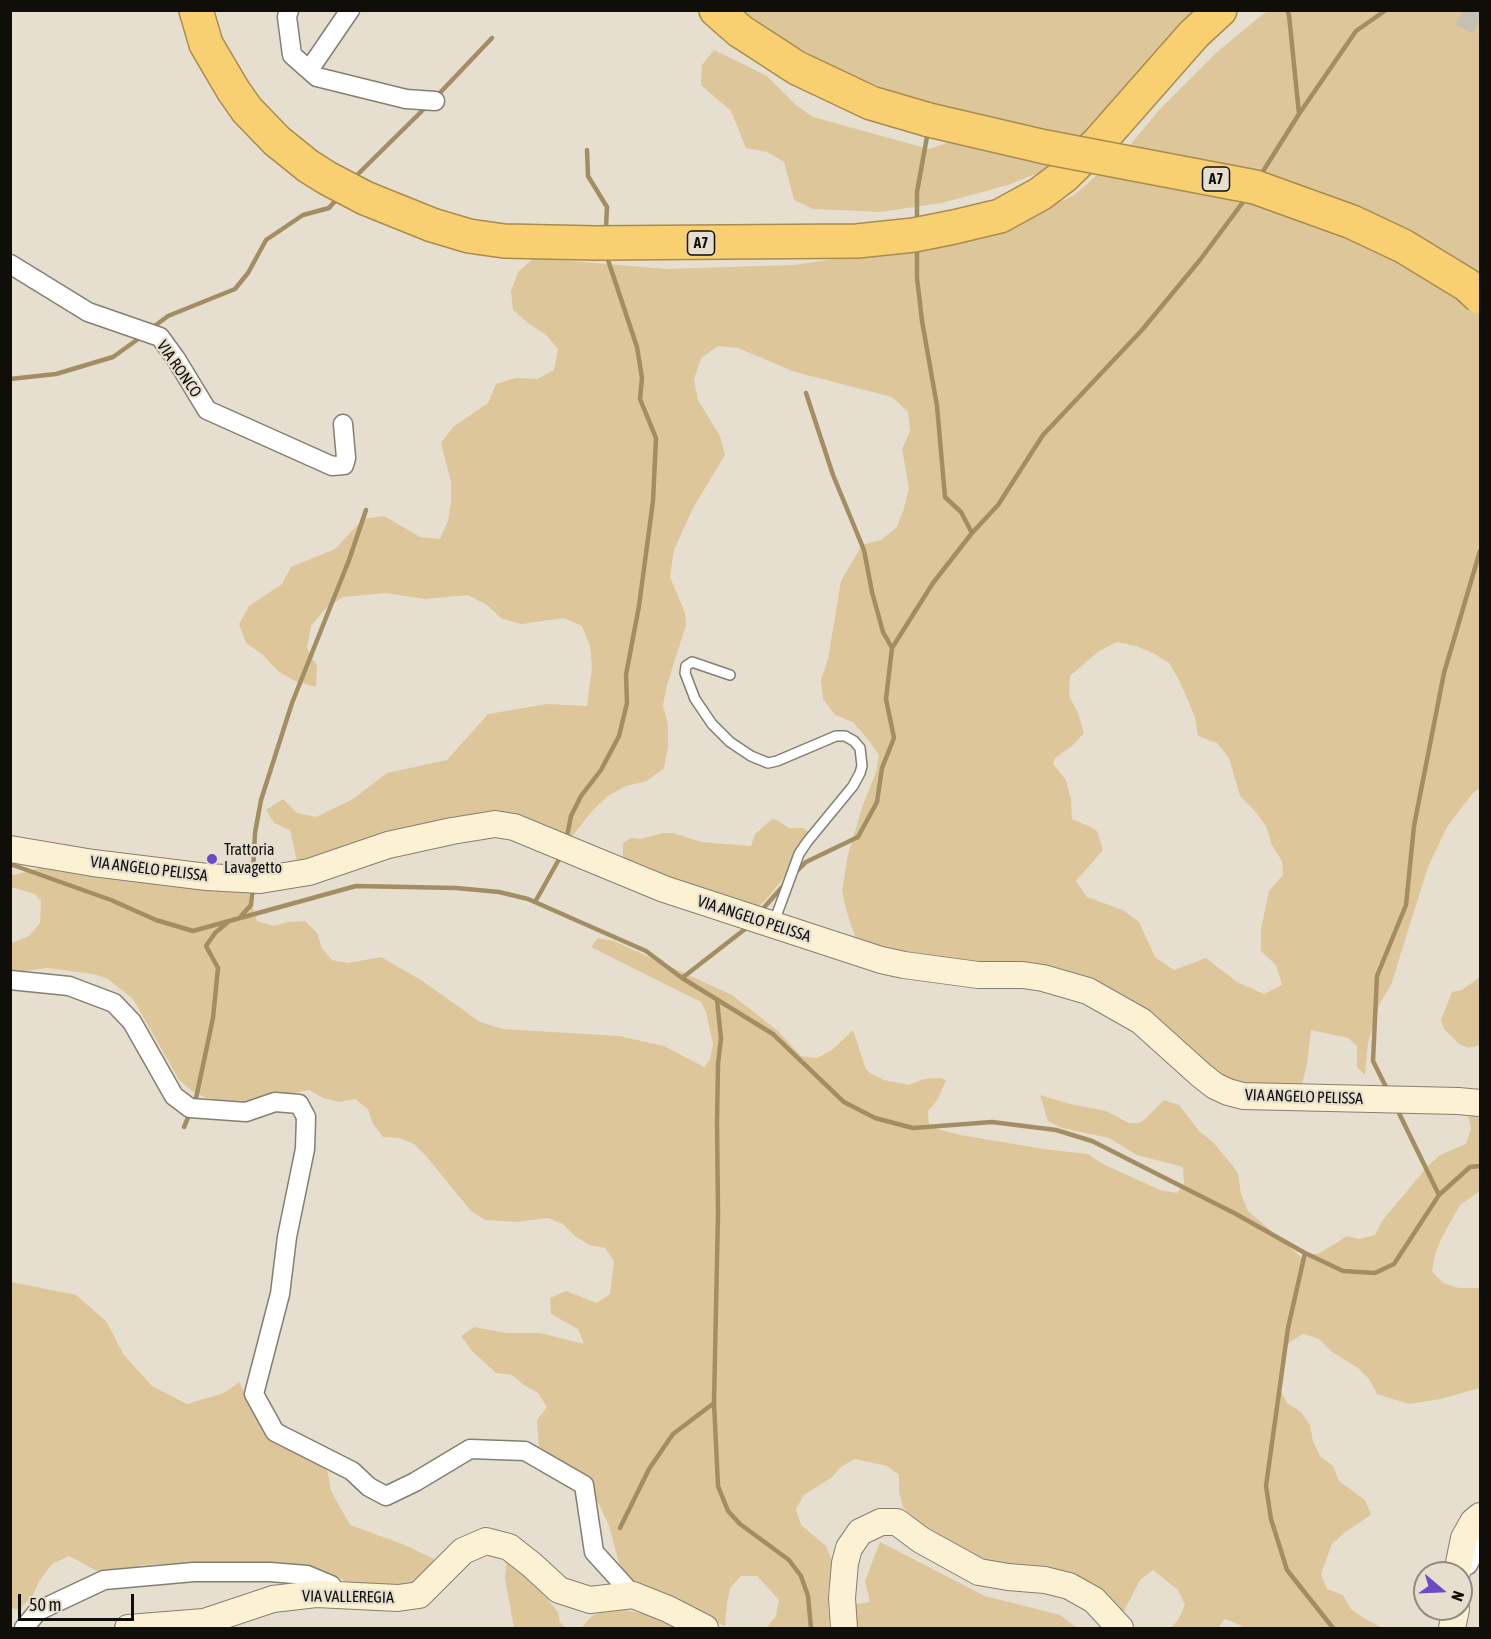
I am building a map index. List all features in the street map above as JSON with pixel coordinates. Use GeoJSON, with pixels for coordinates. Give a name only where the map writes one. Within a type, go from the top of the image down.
{"type":"FeatureCollection","features":[{"type":"Feature","properties":{"kind":"highway","name":"A7"},"geometry":{"type":"LineString","coordinates":[[196,10],[206,44],[224,76],[248,110],[265,130],[290,152],[308,166],[347,189],[432,225],[486,240],[642,243],[857,241],[924,233],[1000,216],[1040,194],[1064,176],[1099,142],[1194,34],[1220,10]]}},
{"type":"Feature","properties":{"kind":"highway","name":"A7"},"geometry":{"type":"LineString","coordinates":[[716,10],[740,31],[797,68],[871,103],[929,120],[1045,147],[1255,187],[1352,222],[1403,246],[1467,285],[1480,297]]}},
{"type":"Feature","properties":{"kind":"street"},"geometry":{"type":"LineString","coordinates":[[289,10],[287,17],[292,55],[317,77],[406,99],[435,101]]}},
{"type":"Feature","properties":{"kind":"street"},"geometry":{"type":"LineString","coordinates":[[309,70],[350,10]]}},
{"type":"Feature","properties":{"kind":"street","name":"VIA RONCO"},"geometry":{"type":"LineString","coordinates":[[10,264],[88,312],[160,337],[207,410],[332,466],[344,465],[346,458],[343,424]]}},
{"type":"Feature","properties":{"kind":"street","name":"VIA ANGELO PELISSA"},"geometry":{"type":"LineString","coordinates":[[10,849],[173,873],[260,880],[309,872],[388,846],[441,833],[495,824],[514,827],[664,890],[864,955],[896,964],[978,975],[1023,975],[1043,978],[1088,991],[1141,1021],[1215,1086],[1243,1096],[1480,1103]]}},
{"type":"Feature","properties":{"kind":"street"},"geometry":{"type":"LineString","coordinates":[[10,980],[69,986],[114,1003],[132,1022],[174,1096],[190,1108],[246,1112],[275,1102],[299,1104],[306,1117],[305,1149],[287,1237],[280,1294],[254,1394],[275,1432],[352,1471],[369,1487],[386,1496],[471,1449],[525,1451],[584,1485],[594,1552],[633,1595]]}},
{"type":"Feature","properties":{"kind":"street"},"geometry":{"type":"LineString","coordinates":[[1459,1561],[1464,1538],[1473,1522],[1480,1516]]}},
{"type":"Feature","properties":{"kind":"street"},"geometry":{"type":"LineString","coordinates":[[844,1629],[842,1598],[845,1563],[849,1548],[860,1532],[881,1522],[897,1522],[921,1540],[979,1572],[1045,1580],[1069,1586],[1094,1600],[1120,1629]]}},
{"type":"Feature","properties":{"kind":"street"},"geometry":{"type":"LineString","coordinates":[[1470,1561],[1480,1540]]}},
{"type":"Feature","properties":{"kind":"street","name":"VIA VALLEREGIA"},"geometry":{"type":"LineString","coordinates":[[128,1629],[158,1624],[204,1622],[273,1599],[316,1594],[398,1598],[419,1595],[463,1551],[486,1541],[510,1547],[559,1590],[590,1600],[633,1595],[668,1609],[705,1629]]}},
{"type":"Feature","properties":{"kind":"street"},"geometry":{"type":"LineString","coordinates":[[24,1629],[38,1611],[104,1580],[194,1572],[270,1572],[307,1575],[331,1585],[338,1595]]}},
{"type":"Feature","properties":{"kind":"lane"},"geometry":{"type":"LineString","coordinates":[[730,675],[692,662],[686,666],[686,679],[695,699],[712,724],[730,742],[751,756],[768,763],[777,761],[836,736],[845,736],[860,748],[862,766],[860,773],[853,786],[807,842],[800,854],[773,925]]}},
{"type":"Feature","properties":{"kind":"shaded area"},"geometry":{"type":"Polygon","coordinates":[[[1272,10],[1480,11],[1480,788],[1473,793],[1447,827],[1428,867],[1391,985],[1380,1003],[1368,1043],[1365,1075],[1357,1067],[1357,1046],[1348,1038],[1311,1030],[1307,1064],[1300,1092],[1228,1085],[1129,1004],[969,966],[858,945],[842,891],[848,854],[876,772],[879,755],[853,722],[835,715],[823,699],[821,680],[828,659],[841,581],[862,545],[881,540],[897,527],[904,508],[909,488],[902,449],[910,431],[908,412],[892,397],[795,372],[738,348],[718,346],[701,358],[694,379],[698,400],[720,436],[725,455],[693,508],[674,550],[670,577],[685,613],[686,625],[663,705],[668,725],[668,748],[664,768],[647,781],[626,786],[608,796],[592,811],[570,839],[516,816],[298,865],[290,830],[274,823],[266,810],[283,799],[297,813],[316,817],[353,799],[387,773],[447,760],[488,714],[547,704],[587,706],[592,667],[590,646],[582,626],[564,618],[522,624],[502,619],[487,605],[468,595],[425,599],[386,593],[343,597],[325,609],[311,626],[307,648],[317,666],[316,687],[295,681],[278,671],[263,655],[246,643],[239,624],[249,606],[282,584],[291,567],[335,549],[363,519],[384,516],[420,537],[440,539],[448,521],[451,502],[451,482],[441,443],[453,427],[488,403],[496,384],[516,378],[537,379],[554,370],[558,349],[545,334],[513,310],[511,291],[518,272],[534,258],[667,269],[793,265],[911,248],[1000,231],[1074,195],[1125,151],[1159,110],[1216,53],[1263,14],[1272,10]],[[1117,642],[1099,651],[1070,676],[1069,696],[1078,713],[1084,733],[1071,747],[1055,758],[1053,764],[1066,780],[1071,799],[1072,819],[1097,831],[1103,850],[1076,881],[1087,897],[1123,910],[1139,922],[1155,957],[1174,970],[1206,958],[1237,982],[1264,994],[1282,985],[1276,965],[1261,951],[1261,929],[1269,891],[1283,875],[1282,861],[1272,845],[1266,826],[1240,796],[1229,758],[1217,743],[1198,736],[1195,717],[1169,663],[1136,646],[1117,642]]]}},
{"type":"Feature","properties":{"kind":"shaded area"},"geometry":{"type":"Polygon","coordinates":[[[734,11],[1207,11],[1090,135],[1046,170],[1008,185],[942,203],[880,212],[813,209],[794,200],[784,162],[767,152],[746,148],[731,111],[701,85],[702,65],[714,50],[767,76],[796,105],[813,117],[929,149],[949,142],[947,123],[936,106],[888,90],[829,65],[734,11]]]}},
{"type":"Feature","properties":{"kind":"shaded area"},"geometry":{"type":"Polygon","coordinates":[[[772,819],[789,828],[803,828],[809,832],[790,870],[765,901],[752,912],[623,863],[623,843],[631,838],[640,839],[673,833],[701,842],[751,846],[755,834],[772,819]]]}},
{"type":"Feature","properties":{"kind":"shaded area"},"geometry":{"type":"Polygon","coordinates":[[[47,866],[248,891],[257,921],[273,926],[305,921],[317,933],[322,948],[332,960],[348,963],[381,957],[421,980],[480,1022],[503,1029],[619,1036],[664,1046],[704,1067],[710,1060],[713,1044],[706,1012],[701,1002],[591,947],[598,938],[614,941],[732,995],[778,1031],[801,1056],[817,1058],[832,1050],[853,1030],[866,1069],[870,1073],[884,1080],[909,1085],[924,1079],[946,1080],[938,1099],[928,1111],[929,1127],[961,1135],[1088,1154],[1101,1163],[1160,1190],[1177,1193],[1184,1184],[1183,1167],[1137,1155],[1109,1138],[1062,1128],[1048,1121],[1040,1095],[1106,1111],[1129,1123],[1139,1123],[1144,1120],[1164,1100],[1179,1105],[1200,1132],[1213,1142],[1233,1166],[1238,1174],[1241,1194],[1248,1211],[1301,1257],[1320,1253],[1347,1236],[1359,1239],[1375,1235],[1382,1221],[1427,1167],[1440,1155],[1466,1144],[1471,1128],[1467,1112],[1473,1111],[1480,1120],[1480,1191],[1460,1205],[1441,1239],[1432,1271],[1443,1283],[1459,1288],[1480,1288],[1480,1388],[1440,1399],[1409,1404],[1377,1394],[1369,1379],[1358,1368],[1332,1352],[1319,1339],[1303,1334],[1290,1342],[1282,1357],[1280,1389],[1287,1403],[1301,1412],[1310,1425],[1313,1441],[1320,1456],[1333,1466],[1339,1481],[1365,1500],[1371,1515],[1332,1544],[1321,1574],[1327,1589],[1343,1595],[1351,1609],[1383,1628],[1243,1628],[1225,1619],[1218,1628],[1171,1628],[1178,1620],[1185,1605],[1178,1590],[1153,1570],[1140,1580],[1120,1619],[978,1563],[915,1519],[903,1507],[899,1491],[899,1475],[887,1466],[855,1459],[804,1495],[796,1509],[801,1525],[826,1546],[832,1561],[828,1592],[829,1628],[766,1628],[776,1616],[779,1600],[757,1576],[741,1576],[730,1588],[725,1626],[637,1588],[619,1563],[609,1526],[599,1504],[562,1463],[539,1448],[537,1420],[547,1407],[538,1393],[512,1375],[496,1373],[472,1351],[461,1336],[474,1327],[507,1333],[540,1333],[584,1344],[578,1329],[551,1314],[550,1298],[566,1291],[597,1303],[610,1294],[614,1261],[605,1248],[589,1245],[563,1224],[548,1218],[516,1222],[485,1220],[471,1211],[414,1144],[399,1138],[383,1137],[373,1124],[368,1109],[355,1099],[339,1102],[323,1098],[309,1090],[250,1102],[206,1098],[192,1091],[179,1080],[133,999],[108,979],[93,974],[47,968],[11,973],[11,943],[29,936],[40,923],[41,901],[35,894],[11,887],[10,874],[15,875],[47,866]]]}},
{"type":"Feature","properties":{"kind":"shaded area"},"geometry":{"type":"Polygon","coordinates":[[[1480,977],[1480,1045],[1469,1048],[1459,1044],[1444,1029],[1441,1020],[1452,992],[1462,990],[1480,977]]]}},
{"type":"Feature","properties":{"kind":"shaded area"},"geometry":{"type":"Polygon","coordinates":[[[11,1282],[76,1295],[106,1321],[124,1355],[152,1386],[187,1404],[224,1393],[239,1382],[254,1412],[279,1443],[314,1459],[328,1472],[331,1491],[350,1525],[405,1545],[434,1559],[433,1566],[405,1592],[351,1585],[338,1577],[309,1568],[212,1568],[161,1564],[142,1565],[124,1573],[99,1572],[69,1556],[52,1564],[40,1580],[32,1597],[18,1610],[11,1608],[11,1282]]]}},
{"type":"Feature","properties":{"kind":"shaded area"},"geometry":{"type":"Polygon","coordinates":[[[880,1542],[985,1596],[1060,1615],[1077,1628],[852,1628],[851,1613],[856,1604],[870,1602],[865,1581],[880,1542]]]}},
{"type":"Feature","properties":{"kind":"shaded area"},"geometry":{"type":"Polygon","coordinates":[[[507,1558],[525,1572],[558,1612],[560,1622],[566,1628],[514,1628],[505,1579],[507,1558]]]}},
{"type":"Feature","properties":{"kind":"shaded area"},"geometry":{"type":"Polygon","coordinates":[[[612,1608],[663,1617],[682,1628],[581,1628],[592,1616],[612,1608]]]}},
{"type":"Feature","properties":{"kind":"waterway"},"geometry":{"type":"LineString","coordinates":[[1287,10],[1299,114]]}},
{"type":"Feature","properties":{"kind":"waterway"},"geometry":{"type":"LineString","coordinates":[[1260,176],[1356,31],[1386,10]]}},
{"type":"Feature","properties":{"kind":"waterway"},"geometry":{"type":"LineString","coordinates":[[436,97],[492,38]]}},
{"type":"Feature","properties":{"kind":"waterway"},"geometry":{"type":"LineString","coordinates":[[355,177],[428,105]]}},
{"type":"Feature","properties":{"kind":"waterway"},"geometry":{"type":"LineString","coordinates":[[917,222],[917,192],[928,131]]}},
{"type":"Feature","properties":{"kind":"waterway"},"geometry":{"type":"LineString","coordinates":[[587,150],[588,176],[607,207],[606,227]]}},
{"type":"Feature","properties":{"kind":"waterway"},"geometry":{"type":"LineString","coordinates":[[794,874],[806,862],[858,837],[877,802],[882,768],[894,738],[886,699],[892,648],[933,583],[972,533],[998,505],[1043,435],[1142,330],[1200,260],[1246,198]]}},
{"type":"Feature","properties":{"kind":"waterway"},"geometry":{"type":"LineString","coordinates":[[152,328],[168,316],[235,289],[248,273],[266,240],[303,215],[329,208],[335,201]]}},
{"type":"Feature","properties":{"kind":"waterway"},"geometry":{"type":"LineString","coordinates":[[917,251],[917,278],[937,406],[945,497],[961,512],[972,533]]}},
{"type":"Feature","properties":{"kind":"waterway"},"geometry":{"type":"LineString","coordinates":[[566,841],[571,816],[581,796],[601,770],[619,736],[627,703],[626,675],[639,606],[653,501],[656,438],[640,399],[642,378],[637,347],[606,254]]}},
{"type":"Feature","properties":{"kind":"waterway"},"geometry":{"type":"LineString","coordinates":[[10,379],[56,374],[113,357],[141,337]]}},
{"type":"Feature","properties":{"kind":"waterway"},"geometry":{"type":"LineString","coordinates":[[806,393],[833,475],[864,550],[883,632],[892,648]]}},
{"type":"Feature","properties":{"kind":"waterway"},"geometry":{"type":"LineString","coordinates":[[253,872],[255,833],[261,800],[292,703],[349,560],[366,510]]}},
{"type":"Feature","properties":{"kind":"waterway"},"geometry":{"type":"LineString","coordinates":[[1388,1091],[1373,1061],[1377,976],[1406,905],[1414,826],[1444,673],[1480,551]]}},
{"type":"Feature","properties":{"kind":"waterway"},"geometry":{"type":"LineString","coordinates":[[535,902],[562,854]]}},
{"type":"Feature","properties":{"kind":"waterway"},"geometry":{"type":"LineString","coordinates":[[10,864],[111,900],[156,920],[193,931],[356,886],[456,888],[499,892],[528,899],[646,951],[682,978],[773,1034],[844,1102],[875,1118],[913,1128],[992,1122],[1056,1130],[1092,1141],[1343,1271],[1375,1273],[1394,1264],[1439,1195],[1470,1167],[1480,1166]]}},
{"type":"Feature","properties":{"kind":"waterway"},"geometry":{"type":"LineString","coordinates":[[760,912],[784,885]]}},
{"type":"Feature","properties":{"kind":"waterway"},"geometry":{"type":"LineString","coordinates":[[241,916],[251,905],[253,887]]}},
{"type":"Feature","properties":{"kind":"waterway"},"geometry":{"type":"LineString","coordinates":[[195,1103],[213,1018],[218,968],[206,946],[215,933],[228,922]]}},
{"type":"Feature","properties":{"kind":"waterway"},"geometry":{"type":"LineString","coordinates":[[682,978],[749,926]]}},
{"type":"Feature","properties":{"kind":"waterway"},"geometry":{"type":"LineString","coordinates":[[717,1000],[721,1038],[718,1064],[714,1403],[718,1486],[728,1511],[740,1524],[789,1560],[801,1576],[808,1596],[811,1628]]}},
{"type":"Feature","properties":{"kind":"waterway"},"geometry":{"type":"LineString","coordinates":[[1396,1107],[1439,1195]]}},
{"type":"Feature","properties":{"kind":"waterway"},"geometry":{"type":"LineString","coordinates":[[184,1127],[190,1113]]}},
{"type":"Feature","properties":{"kind":"waterway"},"geometry":{"type":"LineString","coordinates":[[1305,1253],[1288,1328],[1266,1486],[1271,1519],[1287,1570],[1333,1628]]}},
{"type":"Feature","properties":{"kind":"waterway"},"geometry":{"type":"LineString","coordinates":[[620,1528],[649,1469],[673,1434],[714,1403]]}},
{"type":"Feature","properties":{"kind":"tunnel"},"geometry":{"type":"LineString","coordinates":[[1463,10],[1480,19]]}},
{"type":"Feature","properties":{"kind":"place","name":"Trattoria Lavagetto"},"geometry":{"type":"Point","coordinates":[212,859]}}]}
